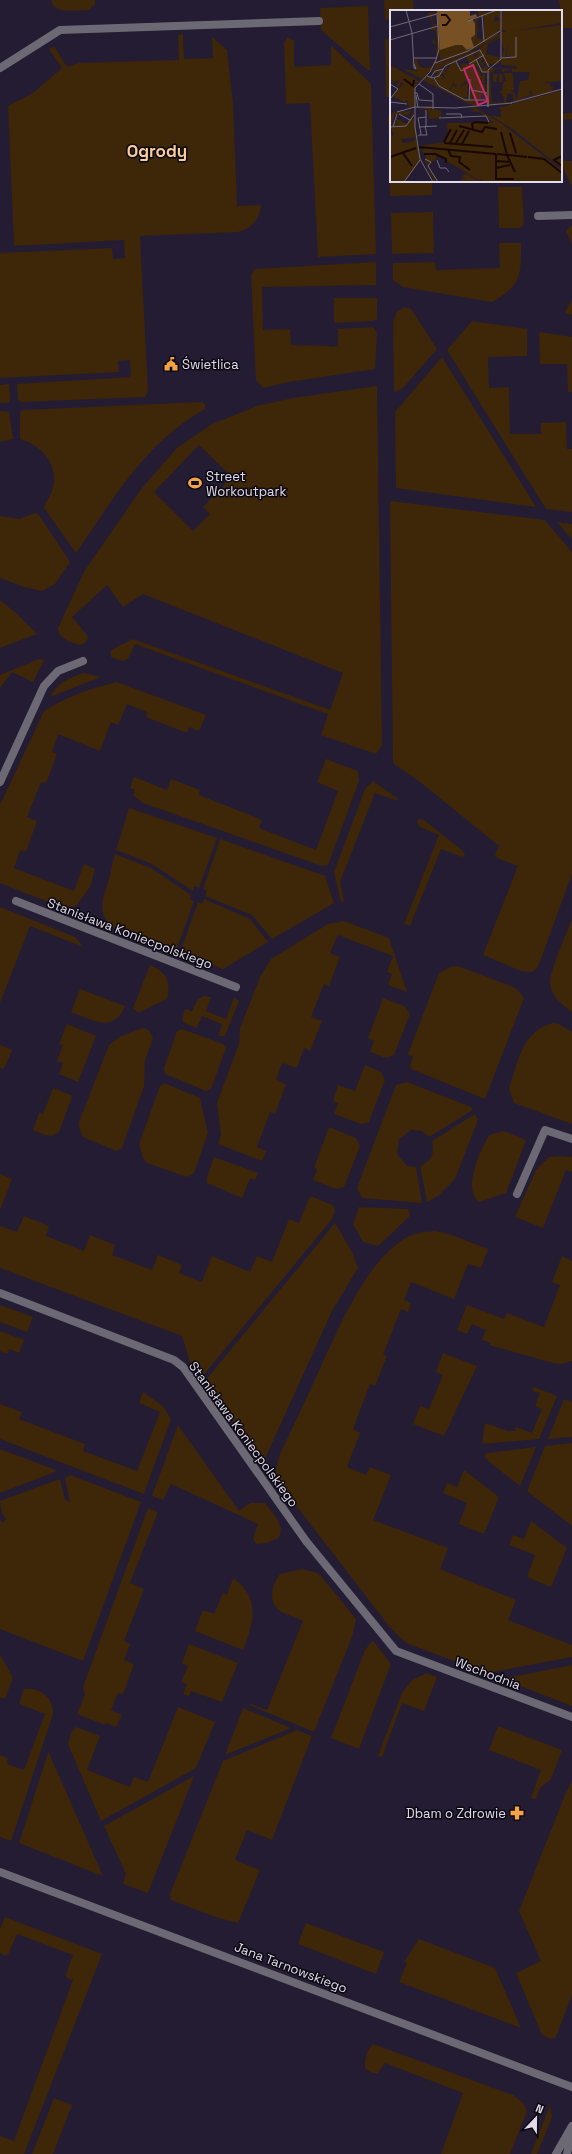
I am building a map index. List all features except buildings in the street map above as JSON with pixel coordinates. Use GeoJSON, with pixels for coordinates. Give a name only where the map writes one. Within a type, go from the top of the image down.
{"type":"FeatureCollection","features":[{"type":"Feature","properties":{"kind":"street"},"geometry":{"type":"LineString","coordinates":[[0,68],[16,59],[41,40],[60,30],[83,27],[319,21]]}},
{"type":"Feature","properties":{"kind":"street"},"geometry":{"type":"LineString","coordinates":[[538,216],[572,215]]}},
{"type":"Feature","properties":{"kind":"street"},"geometry":{"type":"LineString","coordinates":[[0,782],[44,686],[58,671],[83,660]]}},
{"type":"Feature","properties":{"kind":"street","name":"Stanisława Koniecpolskiego"},"geometry":{"type":"LineString","coordinates":[[16,901],[236,987]]}},
{"type":"Feature","properties":{"kind":"street"},"geometry":{"type":"LineString","coordinates":[[517,1194],[545,1130],[572,1139]]}},
{"type":"Feature","properties":{"kind":"street","name":"Stanisława Koniecpolskiego"},"geometry":{"type":"LineString","coordinates":[[0,1293],[174,1360],[182,1367],[306,1541],[396,1651]]}},
{"type":"Feature","properties":{"kind":"street","name":"Wschodnia"},"geometry":{"type":"LineString","coordinates":[[396,1651],[572,1717]]}},
{"type":"Feature","properties":{"kind":"street","name":"Jana Tarnowskiego"},"geometry":{"type":"LineString","coordinates":[[0,1872],[572,2087]]}},
{"type":"Feature","properties":{"kind":"street"},"geometry":{"type":"LineString","coordinates":[[556,2154],[572,2127]]}},
{"type":"Feature","properties":{"kind":"street"},"geometry":{"type":"LineString","coordinates":[[567,2154],[572,2127]]}},
{"type":"Feature","properties":{"kind":"shaded area"},"geometry":{"type":"Polygon","coordinates":[[[51,0],[95,0],[95,4],[89,10],[66,11],[56,8],[51,0]]]}},
{"type":"Feature","properties":{"kind":"shaded area"},"geometry":{"type":"Polygon","coordinates":[[[384,0],[413,0],[414,10],[390,10],[390,19],[385,20],[384,0]]]}},
{"type":"Feature","properties":{"kind":"shaded area"},"geometry":{"type":"Polygon","coordinates":[[[559,0],[572,0],[572,28],[563,28],[562,40],[562,10],[560,10],[559,0]]]}},
{"type":"Feature","properties":{"kind":"shaded area"},"geometry":{"type":"Polygon","coordinates":[[[368,6],[370,72],[321,30],[320,8],[368,6]]]}},
{"type":"Feature","properties":{"kind":"shaded area"},"geometry":{"type":"Polygon","coordinates":[[[183,34],[184,59],[213,58],[212,37],[227,50],[233,104],[237,206],[261,205],[259,215],[251,226],[238,232],[140,236],[148,391],[145,397],[21,402],[18,400],[17,384],[131,377],[130,360],[118,361],[119,372],[0,378],[0,253],[112,248],[113,259],[125,258],[124,240],[14,246],[8,106],[33,93],[62,68],[49,49],[54,46],[67,67],[79,63],[179,60],[178,35],[183,34]]]}},
{"type":"Feature","properties":{"kind":"shaded area"},"geometry":{"type":"Polygon","coordinates":[[[288,37],[294,41],[294,67],[331,65],[331,45],[371,84],[376,254],[318,257],[310,103],[286,104],[284,43],[288,37]]]}},
{"type":"Feature","properties":{"kind":"shaded area"},"geometry":{"type":"Polygon","coordinates":[[[385,39],[390,39],[390,97],[386,97],[385,39]]]}},
{"type":"Feature","properties":{"kind":"shaded area"},"geometry":{"type":"Polygon","coordinates":[[[572,113],[572,119],[562,120],[562,114],[572,113]]]}},
{"type":"Feature","properties":{"kind":"shaded area"},"geometry":{"type":"Polygon","coordinates":[[[388,116],[390,116],[390,182],[432,182],[432,195],[390,196],[388,116]]]}},
{"type":"Feature","properties":{"kind":"shaded area"},"geometry":{"type":"Polygon","coordinates":[[[562,161],[572,161],[572,187],[562,165],[562,161]]]}},
{"type":"Feature","properties":{"kind":"shaded area"},"geometry":{"type":"Polygon","coordinates":[[[498,187],[522,187],[524,224],[520,228],[499,228],[498,187]]]}},
{"type":"Feature","properties":{"kind":"shaded area"},"geometry":{"type":"Polygon","coordinates":[[[433,212],[434,253],[392,254],[391,213],[433,212]]]}},
{"type":"Feature","properties":{"kind":"shaded area"},"geometry":{"type":"Polygon","coordinates":[[[570,226],[572,226],[572,244],[566,231],[570,226]]]}},
{"type":"Feature","properties":{"kind":"shaded area"},"geometry":{"type":"Polygon","coordinates":[[[499,243],[521,243],[521,263],[518,278],[514,284],[502,296],[492,302],[403,287],[393,280],[393,263],[435,262],[436,270],[500,268],[499,243]]]}},
{"type":"Feature","properties":{"kind":"shaded area"},"geometry":{"type":"Polygon","coordinates":[[[376,262],[376,285],[262,287],[263,330],[290,329],[291,345],[330,347],[338,346],[338,329],[373,327],[377,333],[375,369],[289,382],[263,388],[256,380],[251,275],[255,269],[376,262]]]}},
{"type":"Feature","properties":{"kind":"shaded area"},"geometry":{"type":"Polygon","coordinates":[[[334,298],[377,298],[377,319],[374,321],[334,323],[334,298]]]}},
{"type":"Feature","properties":{"kind":"shaded area"},"geometry":{"type":"Polygon","coordinates":[[[572,299],[572,314],[570,315],[565,312],[572,299]]]}},
{"type":"Feature","properties":{"kind":"shaded area"},"geometry":{"type":"Polygon","coordinates":[[[404,307],[411,309],[437,349],[403,388],[394,392],[393,321],[397,312],[404,307]]]}},
{"type":"Feature","properties":{"kind":"shaded area"},"geometry":{"type":"Polygon","coordinates":[[[472,321],[527,329],[527,356],[488,357],[489,388],[509,387],[510,434],[541,434],[541,423],[566,422],[567,449],[572,449],[572,512],[546,509],[447,350],[472,321]]]}},
{"type":"Feature","properties":{"kind":"shaded area"},"geometry":{"type":"Polygon","coordinates":[[[539,332],[572,337],[572,392],[568,392],[567,364],[540,364],[539,332]]]}},
{"type":"Feature","properties":{"kind":"shaded area"},"geometry":{"type":"Polygon","coordinates":[[[442,357],[536,507],[396,488],[395,412],[442,357]]]}},
{"type":"Feature","properties":{"kind":"shaded area"},"geometry":{"type":"Polygon","coordinates":[[[9,384],[10,401],[8,403],[0,403],[0,385],[9,384]]]}},
{"type":"Feature","properties":{"kind":"shaded area"},"geometry":{"type":"Polygon","coordinates":[[[377,386],[382,745],[376,754],[321,735],[328,714],[135,644],[128,659],[123,661],[111,657],[111,650],[133,639],[330,710],[343,673],[143,594],[123,607],[107,585],[72,617],[87,635],[88,638],[85,643],[80,645],[69,641],[60,635],[58,628],[85,570],[142,488],[177,448],[212,424],[257,406],[293,398],[377,386]],[[199,445],[154,492],[193,531],[210,514],[203,507],[232,477],[199,445]]]}},
{"type":"Feature","properties":{"kind":"shaded area"},"geometry":{"type":"Polygon","coordinates":[[[202,402],[205,404],[205,409],[165,438],[132,474],[103,512],[76,553],[44,508],[52,491],[54,473],[48,458],[42,452],[28,442],[20,439],[20,412],[22,410],[202,402]]]}},
{"type":"Feature","properties":{"kind":"shaded area"},"geometry":{"type":"Polygon","coordinates":[[[0,411],[9,412],[13,439],[0,442],[0,411]]]}},
{"type":"Feature","properties":{"kind":"shaded area"},"geometry":{"type":"Polygon","coordinates":[[[390,501],[545,520],[572,552],[572,874],[538,967],[532,972],[521,971],[483,955],[518,866],[497,858],[495,855],[499,846],[420,782],[393,763],[390,501]]]}},
{"type":"Feature","properties":{"kind":"shaded area"},"geometry":{"type":"Polygon","coordinates":[[[35,513],[39,515],[70,562],[55,584],[42,591],[24,587],[0,578],[0,516],[19,519],[35,513]]]}},
{"type":"Feature","properties":{"kind":"shaded area"},"geometry":{"type":"Polygon","coordinates":[[[557,522],[572,524],[572,539],[557,522]]]}},
{"type":"Feature","properties":{"kind":"shaded area"},"geometry":{"type":"Polygon","coordinates":[[[0,600],[16,613],[37,634],[0,648],[0,600]]]}},
{"type":"Feature","properties":{"kind":"shaded area"},"geometry":{"type":"Polygon","coordinates":[[[39,659],[44,660],[33,682],[12,672],[0,688],[0,675],[39,659]]]}},
{"type":"Feature","properties":{"kind":"shaded area"},"geometry":{"type":"Polygon","coordinates":[[[84,673],[101,677],[50,697],[56,688],[64,681],[73,676],[84,673]]]}},
{"type":"Feature","properties":{"kind":"shaded area"},"geometry":{"type":"Polygon","coordinates":[[[117,682],[206,715],[199,731],[189,727],[187,733],[146,717],[147,712],[127,704],[118,725],[111,722],[100,751],[58,734],[52,752],[57,754],[46,783],[41,782],[27,817],[37,821],[26,852],[20,850],[14,868],[74,891],[84,864],[95,869],[90,887],[77,905],[69,908],[61,907],[0,883],[0,805],[44,711],[61,701],[98,687],[117,682]]]}},
{"type":"Feature","properties":{"kind":"shaded area"},"geometry":{"type":"Polygon","coordinates":[[[326,759],[358,771],[359,781],[328,865],[322,866],[143,803],[133,795],[135,790],[130,788],[134,777],[167,790],[171,779],[200,790],[199,795],[262,820],[259,828],[316,850],[338,791],[317,782],[326,759]]]}},
{"type":"Feature","properties":{"kind":"shaded area"},"geometry":{"type":"Polygon","coordinates":[[[373,781],[397,798],[398,801],[375,793],[340,882],[344,901],[341,902],[334,872],[365,789],[373,781]]]}},
{"type":"Feature","properties":{"kind":"shaded area"},"geometry":{"type":"Polygon","coordinates":[[[129,808],[217,838],[199,888],[194,886],[193,891],[152,864],[116,850],[129,808]]]}},
{"type":"Feature","properties":{"kind":"shaded area"},"geometry":{"type":"Polygon","coordinates":[[[419,819],[424,820],[463,851],[465,855],[462,857],[441,849],[410,926],[404,924],[439,835],[420,827],[417,822],[419,819]]]}},
{"type":"Feature","properties":{"kind":"shaded area"},"geometry":{"type":"Polygon","coordinates":[[[220,839],[325,876],[334,903],[272,939],[252,915],[205,896],[207,891],[203,889],[220,839]]]}},
{"type":"Feature","properties":{"kind":"shaded area"},"geometry":{"type":"Polygon","coordinates":[[[115,854],[151,868],[191,895],[190,899],[194,901],[176,951],[113,927],[104,917],[102,906],[103,900],[115,854]]]}},
{"type":"Feature","properties":{"kind":"shaded area"},"geometry":{"type":"Polygon","coordinates":[[[204,899],[250,919],[268,942],[223,969],[180,953],[198,902],[202,904],[204,899]]]}},
{"type":"Feature","properties":{"kind":"shaded area"},"geometry":{"type":"Polygon","coordinates":[[[0,907],[75,937],[81,946],[30,926],[0,1003],[0,907]]]}},
{"type":"Feature","properties":{"kind":"shaded area"},"geometry":{"type":"Polygon","coordinates":[[[572,919],[572,1012],[555,996],[550,982],[556,960],[572,919]]]}},
{"type":"Feature","properties":{"kind":"shaded area"},"geometry":{"type":"Polygon","coordinates":[[[344,921],[389,938],[407,992],[388,985],[392,974],[387,972],[393,956],[338,935],[330,953],[340,957],[329,986],[324,984],[311,1017],[322,1021],[310,1051],[304,1048],[297,1068],[282,1063],[276,1080],[286,1084],[275,1114],[270,1112],[257,1147],[266,1151],[262,1161],[218,1144],[221,1135],[217,1103],[239,1044],[240,1028],[261,975],[271,959],[328,924],[344,921]]]}},
{"type":"Feature","properties":{"kind":"shaded area"},"geometry":{"type":"Polygon","coordinates":[[[150,965],[164,974],[166,978],[168,983],[167,999],[138,1013],[133,1008],[150,965]]]}},
{"type":"Feature","properties":{"kind":"shaded area"},"geometry":{"type":"Polygon","coordinates":[[[458,966],[516,988],[524,998],[485,1099],[411,1069],[410,1065],[413,1057],[408,1054],[439,973],[450,967],[458,966]]]}},
{"type":"Feature","properties":{"kind":"shaded area"},"geometry":{"type":"Polygon","coordinates":[[[80,989],[125,1006],[115,1020],[109,1022],[94,1021],[71,1012],[80,989]]]}},
{"type":"Feature","properties":{"kind":"shaded area"},"geometry":{"type":"Polygon","coordinates":[[[204,996],[211,997],[206,1011],[226,1019],[234,998],[239,1001],[225,1036],[218,1036],[222,1024],[202,1016],[197,1028],[184,1023],[182,1019],[185,1009],[192,1011],[198,999],[204,996]]]}},
{"type":"Feature","properties":{"kind":"shaded area"},"geometry":{"type":"Polygon","coordinates":[[[383,998],[404,1006],[410,1014],[394,1055],[386,1058],[370,1052],[374,1041],[368,1038],[383,998]]]}},
{"type":"Feature","properties":{"kind":"shaded area"},"geometry":{"type":"Polygon","coordinates":[[[553,1023],[559,1024],[572,1032],[572,1124],[514,1103],[509,1088],[519,1058],[528,1040],[534,1033],[553,1023]]]}},
{"type":"Feature","properties":{"kind":"shaded area"},"geometry":{"type":"Polygon","coordinates":[[[67,1024],[96,1036],[78,1082],[59,1074],[63,1063],[57,1061],[63,1045],[59,1044],[67,1024]]]}},
{"type":"Feature","properties":{"kind":"shaded area"},"geometry":{"type":"Polygon","coordinates":[[[143,1028],[149,1030],[153,1038],[145,1061],[144,1086],[122,1148],[116,1151],[83,1137],[79,1127],[79,1122],[109,1045],[121,1036],[143,1028]]]}},
{"type":"Feature","properties":{"kind":"shaded area"},"geometry":{"type":"Polygon","coordinates":[[[182,1029],[223,1044],[226,1048],[211,1089],[206,1091],[165,1074],[164,1068],[177,1031],[182,1029]]]}},
{"type":"Feature","properties":{"kind":"shaded area"},"geometry":{"type":"Polygon","coordinates":[[[0,1045],[12,1050],[4,1069],[0,1068],[0,1045]]]}},
{"type":"Feature","properties":{"kind":"shaded area"},"geometry":{"type":"Polygon","coordinates":[[[365,1065],[381,1072],[385,1080],[369,1122],[361,1124],[334,1114],[338,1103],[333,1101],[338,1085],[355,1091],[365,1065]]]}},
{"type":"Feature","properties":{"kind":"shaded area"},"geometry":{"type":"Polygon","coordinates":[[[407,1082],[471,1107],[473,1110],[429,1137],[422,1131],[411,1130],[399,1139],[397,1154],[407,1166],[416,1167],[422,1203],[362,1198],[357,1188],[396,1085],[407,1082]]]}},
{"type":"Feature","properties":{"kind":"shaded area"},"geometry":{"type":"Polygon","coordinates":[[[164,1083],[200,1098],[208,1133],[194,1173],[187,1177],[147,1163],[143,1158],[139,1144],[160,1086],[164,1083]]]}},
{"type":"Feature","properties":{"kind":"shaded area"},"geometry":{"type":"Polygon","coordinates":[[[53,1088],[71,1095],[72,1097],[59,1132],[49,1135],[33,1130],[39,1113],[43,1114],[53,1088]]]}},
{"type":"Feature","properties":{"kind":"shaded area"},"geometry":{"type":"Polygon","coordinates":[[[475,1114],[478,1120],[455,1179],[438,1196],[427,1202],[420,1166],[427,1162],[432,1156],[432,1141],[475,1114]]]}},
{"type":"Feature","properties":{"kind":"shaded area"},"geometry":{"type":"Polygon","coordinates":[[[329,1127],[356,1138],[360,1146],[344,1187],[336,1189],[313,1180],[317,1169],[314,1168],[329,1127]]]}},
{"type":"Feature","properties":{"kind":"shaded area"},"geometry":{"type":"Polygon","coordinates":[[[504,1131],[526,1140],[506,1193],[479,1202],[474,1196],[472,1188],[472,1179],[477,1160],[489,1135],[504,1131]]]}},
{"type":"Feature","properties":{"kind":"shaded area"},"geometry":{"type":"Polygon","coordinates":[[[214,1157],[258,1173],[255,1180],[250,1178],[242,1198],[207,1183],[207,1177],[214,1157]]]}},
{"type":"Feature","properties":{"kind":"shaded area"},"geometry":{"type":"Polygon","coordinates":[[[549,1157],[572,1157],[572,1172],[566,1170],[543,1228],[515,1217],[536,1170],[549,1157]]]}},
{"type":"Feature","properties":{"kind":"shaded area"},"geometry":{"type":"Polygon","coordinates":[[[0,1174],[12,1179],[0,1210],[0,1174]]]}},
{"type":"Feature","properties":{"kind":"shaded area"},"geometry":{"type":"Polygon","coordinates":[[[310,1196],[333,1205],[335,1211],[332,1219],[202,1377],[190,1362],[182,1336],[0,1268],[0,1226],[17,1232],[24,1216],[49,1226],[46,1236],[84,1251],[90,1235],[115,1245],[112,1255],[152,1270],[158,1255],[182,1265],[179,1273],[202,1282],[212,1256],[250,1272],[257,1256],[272,1262],[289,1219],[299,1223],[310,1196]]]}},
{"type":"Feature","properties":{"kind":"shaded area"},"geometry":{"type":"Polygon","coordinates":[[[359,1207],[408,1209],[410,1216],[378,1246],[363,1242],[353,1224],[359,1207]]]}},
{"type":"Feature","properties":{"kind":"shaded area"},"geometry":{"type":"Polygon","coordinates":[[[335,1223],[352,1252],[358,1268],[332,1311],[263,1463],[205,1381],[335,1223]]]}},
{"type":"Feature","properties":{"kind":"shaded area"},"geometry":{"type":"Polygon","coordinates":[[[435,1231],[449,1234],[488,1249],[481,1268],[468,1264],[454,1299],[411,1282],[404,1300],[411,1303],[408,1312],[401,1309],[383,1355],[387,1356],[375,1386],[370,1384],[353,1429],[360,1433],[347,1467],[366,1475],[370,1467],[391,1475],[373,1520],[448,1548],[440,1569],[516,1600],[508,1620],[572,1645],[572,1657],[487,1673],[406,1643],[389,1626],[278,1482],[276,1468],[280,1454],[336,1333],[364,1281],[388,1252],[405,1238],[422,1232],[435,1231]]]}},
{"type":"Feature","properties":{"kind":"shaded area"},"geometry":{"type":"Polygon","coordinates":[[[562,1256],[572,1261],[572,1361],[562,1364],[553,1363],[489,1345],[490,1343],[482,1340],[486,1330],[472,1324],[467,1334],[457,1330],[467,1305],[504,1319],[507,1313],[544,1327],[560,1285],[552,1282],[562,1256]]]}},
{"type":"Feature","properties":{"kind":"shaded area"},"geometry":{"type":"Polygon","coordinates":[[[0,1305],[33,1317],[27,1332],[0,1322],[0,1305]]]}},
{"type":"Feature","properties":{"kind":"shaded area"},"geometry":{"type":"Polygon","coordinates":[[[0,1331],[24,1340],[19,1353],[9,1349],[7,1354],[0,1351],[0,1331]]]}},
{"type":"Feature","properties":{"kind":"shaded area"},"geometry":{"type":"Polygon","coordinates":[[[443,1353],[477,1366],[444,1436],[413,1424],[420,1406],[429,1409],[443,1375],[436,1372],[443,1353]]]}},
{"type":"Feature","properties":{"kind":"shaded area"},"geometry":{"type":"Polygon","coordinates":[[[534,1387],[557,1396],[539,1439],[482,1444],[485,1423],[508,1431],[515,1431],[516,1427],[532,1433],[542,1409],[535,1406],[540,1393],[532,1391],[534,1387]]]}},
{"type":"Feature","properties":{"kind":"shaded area"},"geometry":{"type":"Polygon","coordinates":[[[143,1392],[163,1406],[171,1419],[144,1494],[0,1439],[0,1404],[22,1412],[19,1419],[85,1444],[83,1451],[137,1471],[160,1412],[139,1403],[143,1392]]]}},
{"type":"Feature","properties":{"kind":"shaded area"},"geometry":{"type":"Polygon","coordinates":[[[564,1399],[572,1402],[572,1437],[548,1439],[564,1399]]]}},
{"type":"Feature","properties":{"kind":"shaded area"},"geometry":{"type":"Polygon","coordinates":[[[178,1425],[239,1511],[250,1503],[265,1503],[280,1524],[281,1529],[278,1538],[267,1543],[256,1544],[253,1538],[258,1524],[171,1484],[163,1500],[152,1496],[178,1425]]]}},
{"type":"Feature","properties":{"kind":"shaded area"},"geometry":{"type":"Polygon","coordinates":[[[572,1443],[572,1526],[527,1491],[545,1446],[572,1443]]]}},
{"type":"Feature","properties":{"kind":"shaded area"},"geometry":{"type":"Polygon","coordinates":[[[536,1447],[520,1486],[488,1461],[484,1456],[487,1453],[536,1447]]]}},
{"type":"Feature","properties":{"kind":"shaded area"},"geometry":{"type":"Polygon","coordinates":[[[0,1449],[56,1470],[55,1472],[0,1493],[0,1449]]]}},
{"type":"Feature","properties":{"kind":"shaded area"},"geometry":{"type":"Polygon","coordinates":[[[464,1470],[499,1497],[484,1534],[459,1524],[467,1503],[443,1493],[447,1483],[457,1487],[464,1470]]]}},
{"type":"Feature","properties":{"kind":"shaded area"},"geometry":{"type":"Polygon","coordinates":[[[70,1475],[141,1502],[83,1661],[0,1629],[0,1520],[4,1523],[6,1518],[2,1514],[0,1501],[60,1479],[65,1500],[70,1502],[65,1478],[70,1475]]]}},
{"type":"Feature","properties":{"kind":"shaded area"},"geometry":{"type":"Polygon","coordinates":[[[148,1508],[158,1512],[130,1583],[144,1589],[124,1641],[130,1644],[124,1660],[134,1664],[123,1694],[118,1693],[111,1710],[122,1715],[116,1727],[106,1723],[105,1725],[77,1714],[85,1695],[83,1687],[148,1508]]]}},
{"type":"Feature","properties":{"kind":"shaded area"},"geometry":{"type":"Polygon","coordinates":[[[531,1521],[567,1548],[551,1587],[527,1577],[535,1555],[509,1545],[513,1535],[524,1539],[531,1521]]]}},
{"type":"Feature","properties":{"kind":"shaded area"},"geometry":{"type":"Polygon","coordinates":[[[302,1569],[315,1572],[321,1576],[356,1619],[353,1634],[314,1732],[249,1705],[251,1704],[267,1710],[303,1621],[280,1611],[276,1607],[272,1598],[273,1588],[280,1574],[302,1569]]]}},
{"type":"Feature","properties":{"kind":"shaded area"},"geometry":{"type":"Polygon","coordinates":[[[233,1578],[248,1594],[253,1611],[250,1630],[243,1650],[195,1631],[203,1610],[214,1614],[223,1593],[227,1595],[233,1578]]]}},
{"type":"Feature","properties":{"kind":"shaded area"},"geometry":{"type":"Polygon","coordinates":[[[372,1641],[391,1664],[359,1749],[331,1738],[365,1650],[372,1641]]]}},
{"type":"Feature","properties":{"kind":"shaded area"},"geometry":{"type":"Polygon","coordinates":[[[189,1644],[238,1663],[222,1702],[191,1691],[189,1696],[183,1694],[187,1684],[181,1682],[188,1666],[182,1663],[189,1644]]]}},
{"type":"Feature","properties":{"kind":"shaded area"},"geometry":{"type":"Polygon","coordinates":[[[0,1654],[13,1678],[5,1699],[0,1697],[0,1654]]]}},
{"type":"Feature","properties":{"kind":"shaded area"},"geometry":{"type":"Polygon","coordinates":[[[572,1665],[572,1706],[502,1679],[572,1665]]]}},
{"type":"Feature","properties":{"kind":"shaded area"},"geometry":{"type":"Polygon","coordinates":[[[427,1673],[437,1677],[424,1711],[402,1703],[382,1757],[378,1756],[402,1693],[412,1680],[427,1673]]]}},
{"type":"Feature","properties":{"kind":"shaded area"},"geometry":{"type":"Polygon","coordinates":[[[24,1689],[35,1690],[45,1695],[51,1703],[53,1714],[11,1841],[0,1837],[0,1755],[8,1758],[7,1764],[24,1770],[45,1714],[19,1704],[24,1689]]]}},
{"type":"Feature","properties":{"kind":"shaded area"},"geometry":{"type":"Polygon","coordinates":[[[178,1707],[215,1722],[196,1768],[101,1821],[68,1744],[71,1733],[76,1727],[100,1736],[87,1770],[130,1787],[134,1777],[148,1782],[178,1707]]]}},
{"type":"Feature","properties":{"kind":"shaded area"},"geometry":{"type":"Polygon","coordinates":[[[243,1708],[291,1728],[225,1755],[243,1708]]]}},
{"type":"Feature","properties":{"kind":"shaded area"},"geometry":{"type":"Polygon","coordinates":[[[498,1726],[562,1750],[551,1779],[540,1788],[536,1799],[531,1798],[541,1770],[489,1750],[498,1726]]]}},
{"type":"Feature","properties":{"kind":"shaded area"},"geometry":{"type":"Polygon","coordinates":[[[297,1730],[312,1736],[272,1840],[247,1830],[235,1860],[260,1870],[238,1923],[215,1917],[171,1900],[170,1894],[223,1761],[297,1730]]]}},
{"type":"Feature","properties":{"kind":"shaded area"},"geometry":{"type":"Polygon","coordinates":[[[49,1753],[103,1876],[19,1843],[49,1753]]]}},
{"type":"Feature","properties":{"kind":"shaded area"},"geometry":{"type":"Polygon","coordinates":[[[194,1776],[148,1893],[123,1884],[126,1874],[104,1826],[194,1776]]]}},
{"type":"Feature","properties":{"kind":"shaded area"},"geometry":{"type":"Polygon","coordinates":[[[572,1781],[572,1995],[556,2037],[551,2039],[542,2035],[516,1973],[541,1961],[519,1911],[572,1781]]]}},
{"type":"Feature","properties":{"kind":"shaded area"},"geometry":{"type":"Polygon","coordinates":[[[5,1917],[102,1954],[24,2154],[0,2154],[0,2136],[14,2141],[73,1980],[67,1978],[66,1974],[73,1955],[17,1934],[9,1953],[6,1956],[0,1953],[0,1929],[5,1917]]]}},
{"type":"Feature","properties":{"kind":"shaded area"},"geometry":{"type":"Polygon","coordinates":[[[306,1923],[384,1952],[376,1974],[298,1944],[306,1923]]]}},
{"type":"Feature","properties":{"kind":"shaded area"},"geometry":{"type":"Polygon","coordinates":[[[419,1939],[495,1968],[521,2028],[399,1982],[407,1963],[404,1962],[419,1939]]]}},
{"type":"Feature","properties":{"kind":"shaded area"},"geometry":{"type":"Polygon","coordinates":[[[373,2044],[513,2095],[523,2103],[527,2111],[510,2154],[441,2154],[463,2093],[385,2063],[378,2073],[372,2073],[365,2068],[365,2064],[367,2052],[373,2044]]]}},
{"type":"Feature","properties":{"kind":"shaded area"},"geometry":{"type":"Polygon","coordinates":[[[54,2098],[72,2105],[53,2154],[32,2154],[54,2098]]]}},
{"type":"Feature","properties":{"kind":"shaded area"},"geometry":{"type":"Polygon","coordinates":[[[550,2105],[552,2117],[537,2154],[531,2154],[550,2105]]]}},
{"type":"Feature","properties":{"kind":"place","name":"Świetlica"},"geometry":{"type":"Point","coordinates":[171,364]}},
{"type":"Feature","properties":{"kind":"place","name":"Street Workoutpark"},"geometry":{"type":"Point","coordinates":[195,483]}},
{"type":"Feature","properties":{"kind":"place","name":"Dbam o Zdrowie"},"geometry":{"type":"Point","coordinates":[517,1813]}},
{"type":"Feature","properties":{"kind":"district","name":"Ogrody"},"geometry":{"type":"Point","coordinates":[157,151]}}]}
